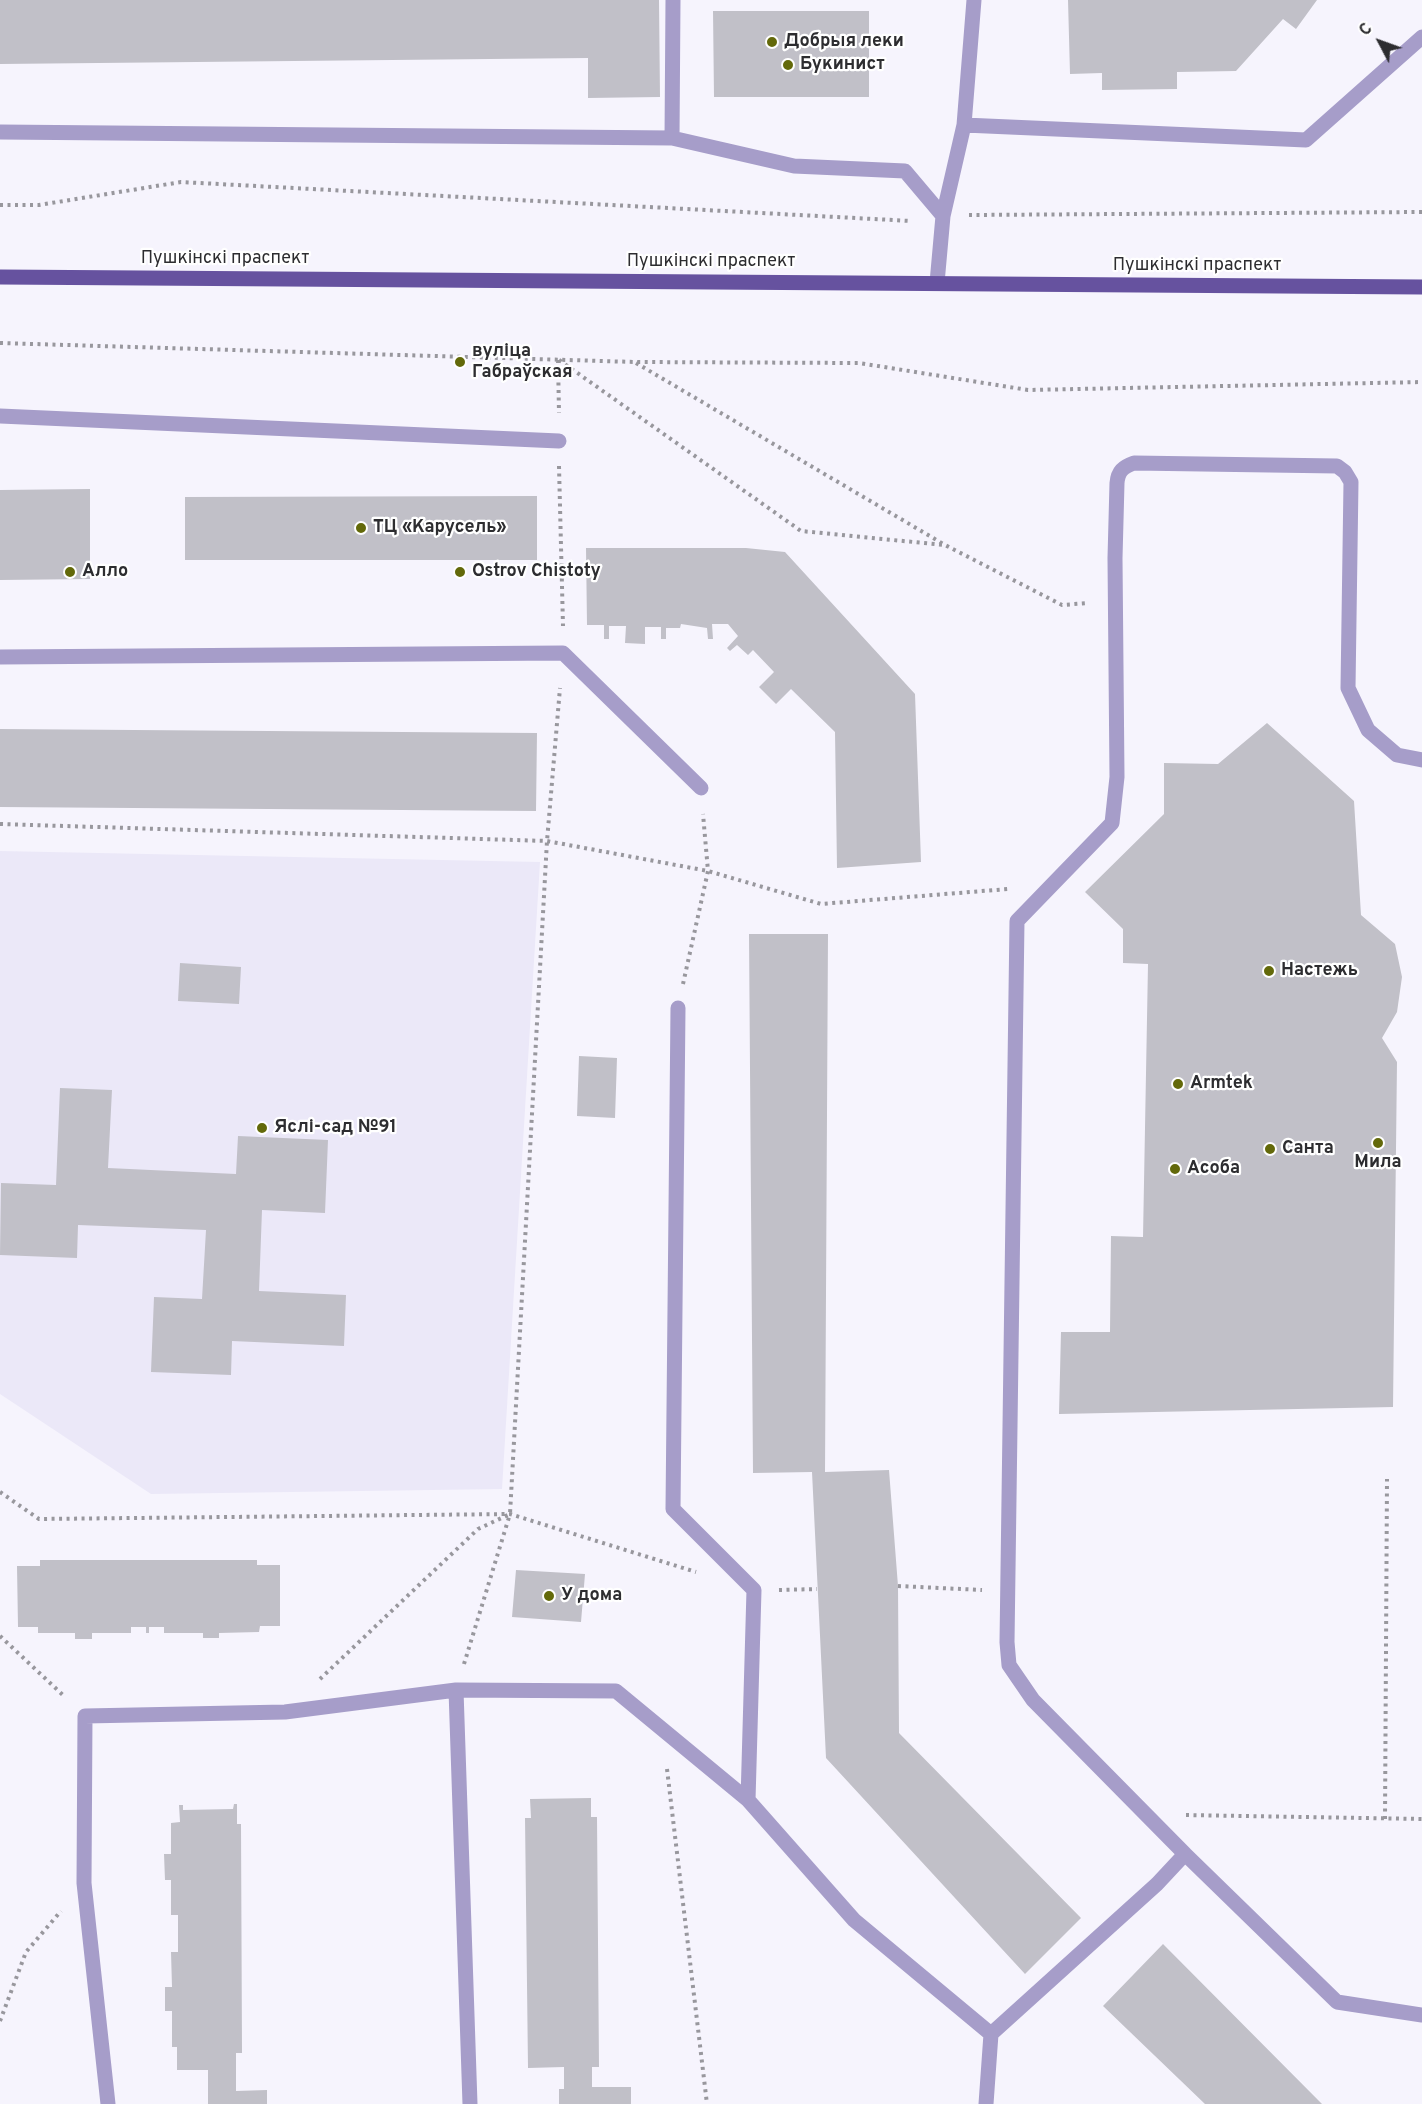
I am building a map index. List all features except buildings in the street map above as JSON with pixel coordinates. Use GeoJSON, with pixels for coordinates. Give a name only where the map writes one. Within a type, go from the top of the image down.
{"type":"FeatureCollection","features":[{"type":"Feature","properties":{"kind":"main road","name":"Пушкінскі праспект"},"geometry":{"type":"LineString","coordinates":[[0,277],[1422,287]]}},
{"type":"Feature","properties":{"kind":"lane"},"geometry":{"type":"LineString","coordinates":[[672,138],[673,0]]}},
{"type":"Feature","properties":{"kind":"lane"},"geometry":{"type":"LineString","coordinates":[[937,283],[943,216],[964,125],[974,0]]}},
{"type":"Feature","properties":{"kind":"lane"},"geometry":{"type":"LineString","coordinates":[[964,125],[1306,140],[1422,38]]}},
{"type":"Feature","properties":{"kind":"lane"},"geometry":{"type":"LineString","coordinates":[[0,132],[672,138],[794,166],[905,171],[943,216]]}},
{"type":"Feature","properties":{"kind":"lane"},"geometry":{"type":"LineString","coordinates":[[0,416],[559,441]]}},
{"type":"Feature","properties":{"kind":"lane"},"geometry":{"type":"LineString","coordinates":[[1422,760],[1397,754],[1368,730],[1348,688],[1351,482],[1345,472],[1337,466],[1134,463],[1124,466],[1117,483],[1115,601],[1117,777],[1112,823],[1017,921],[1008,1590],[1009,1665],[1033,1700],[1185,1854],[1338,2002],[1422,2015]]}},
{"type":"Feature","properties":{"kind":"lane"},"geometry":{"type":"LineString","coordinates":[[0,657],[563,652],[701,788]]}},
{"type":"Feature","properties":{"kind":"lane"},"geometry":{"type":"LineString","coordinates":[[678,1008],[672,1509],[754,1590],[748,1800]]}},
{"type":"Feature","properties":{"kind":"lane"},"geometry":{"type":"LineString","coordinates":[[456,1690],[470,2104]]}},
{"type":"Feature","properties":{"kind":"lane"},"geometry":{"type":"LineString","coordinates":[[108,2104],[84,1883],[85,1716],[285,1712],[456,1690],[616,1691],[748,1800],[854,1920],[991,2034]]}},
{"type":"Feature","properties":{"kind":"lane"},"geometry":{"type":"LineString","coordinates":[[986,2104],[991,2034],[1157,1884],[1185,1854]]}},
{"type":"Feature","properties":{"kind":"path"},"geometry":{"type":"LineString","coordinates":[[0,205],[39,205],[181,182],[904,223],[943,216],[1422,212]]}},
{"type":"Feature","properties":{"kind":"path"},"geometry":{"type":"LineString","coordinates":[[0,343],[635,362],[859,363],[1028,390],[1422,382]]}},
{"type":"Feature","properties":{"kind":"path"},"geometry":{"type":"LineString","coordinates":[[456,1690],[510,1514],[547,841],[563,652],[558,360]]}},
{"type":"Feature","properties":{"kind":"path"},"geometry":{"type":"LineString","coordinates":[[558,360],[801,531],[945,545]]}},
{"type":"Feature","properties":{"kind":"path"},"geometry":{"type":"LineString","coordinates":[[635,362],[945,545],[1062,605],[1115,601]]}},
{"type":"Feature","properties":{"kind":"path"},"geometry":{"type":"LineString","coordinates":[[678,1008],[708,871],[701,788]]}},
{"type":"Feature","properties":{"kind":"path"},"geometry":{"type":"LineString","coordinates":[[0,824],[547,841],[708,871],[821,904],[1010,889]]}},
{"type":"Feature","properties":{"kind":"path"},"geometry":{"type":"LineString","coordinates":[[1385,1819],[1387,1479]]}},
{"type":"Feature","properties":{"kind":"path"},"geometry":{"type":"LineString","coordinates":[[0,1492],[39,1519],[510,1514],[698,1573]]}},
{"type":"Feature","properties":{"kind":"path"},"geometry":{"type":"LineString","coordinates":[[318,1680],[478,1529],[510,1514]]}},
{"type":"Feature","properties":{"kind":"path"},"geometry":{"type":"LineString","coordinates":[[898,1586],[1008,1590]]}},
{"type":"Feature","properties":{"kind":"path"},"geometry":{"type":"LineString","coordinates":[[754,1590],[817,1589]]}},
{"type":"Feature","properties":{"kind":"path"},"geometry":{"type":"LineString","coordinates":[[0,1636],[85,1716]]}},
{"type":"Feature","properties":{"kind":"path"},"geometry":{"type":"LineString","coordinates":[[663,1730],[707,2104]]}},
{"type":"Feature","properties":{"kind":"path"},"geometry":{"type":"LineString","coordinates":[[1146,1814],[1422,1819]]}},
{"type":"Feature","properties":{"kind":"path"},"geometry":{"type":"LineString","coordinates":[[0,2021],[26,1952],[84,1883]]}},
{"type":"Feature","properties":{"kind":"shaded area","name":"Яслі-сад №91"},"geometry":{"type":"Polygon","coordinates":[[[0,851],[540,862],[502,1489],[151,1494],[0,1394],[0,851]]]}},
{"type":"Feature","properties":{"kind":"place","name":"Добрыя леки"},"geometry":{"type":"Point","coordinates":[772,42]}},
{"type":"Feature","properties":{"kind":"place","name":"Букинист"},"geometry":{"type":"Point","coordinates":[788,65]}},
{"type":"Feature","properties":{"kind":"place","name":"вуліца Габраўская"},"geometry":{"type":"Point","coordinates":[460,362]}},
{"type":"Feature","properties":{"kind":"place","name":"ТЦ «Карусель»"},"geometry":{"type":"Point","coordinates":[361,528]}},
{"type":"Feature","properties":{"kind":"place","name":"Алло"},"geometry":{"type":"Point","coordinates":[70,572]}},
{"type":"Feature","properties":{"kind":"place","name":"Ostrov Chistoty"},"geometry":{"type":"Point","coordinates":[460,572]}},
{"type":"Feature","properties":{"kind":"place","name":"Настежь"},"geometry":{"type":"Point","coordinates":[1269,971]}},
{"type":"Feature","properties":{"kind":"place","name":"Armtek"},"geometry":{"type":"Point","coordinates":[1178,1084]}},
{"type":"Feature","properties":{"kind":"place","name":"Яслі-сад №91"},"geometry":{"type":"Point","coordinates":[262,1128]}},
{"type":"Feature","properties":{"kind":"place","name":"Мила"},"geometry":{"type":"Point","coordinates":[1378,1143]}},
{"type":"Feature","properties":{"kind":"place","name":"Санта"},"geometry":{"type":"Point","coordinates":[1270,1149]}},
{"type":"Feature","properties":{"kind":"place","name":"Асоба"},"geometry":{"type":"Point","coordinates":[1175,1169]}},
{"type":"Feature","properties":{"kind":"place","name":"У дома"},"geometry":{"type":"Point","coordinates":[549,1596]}}]}
